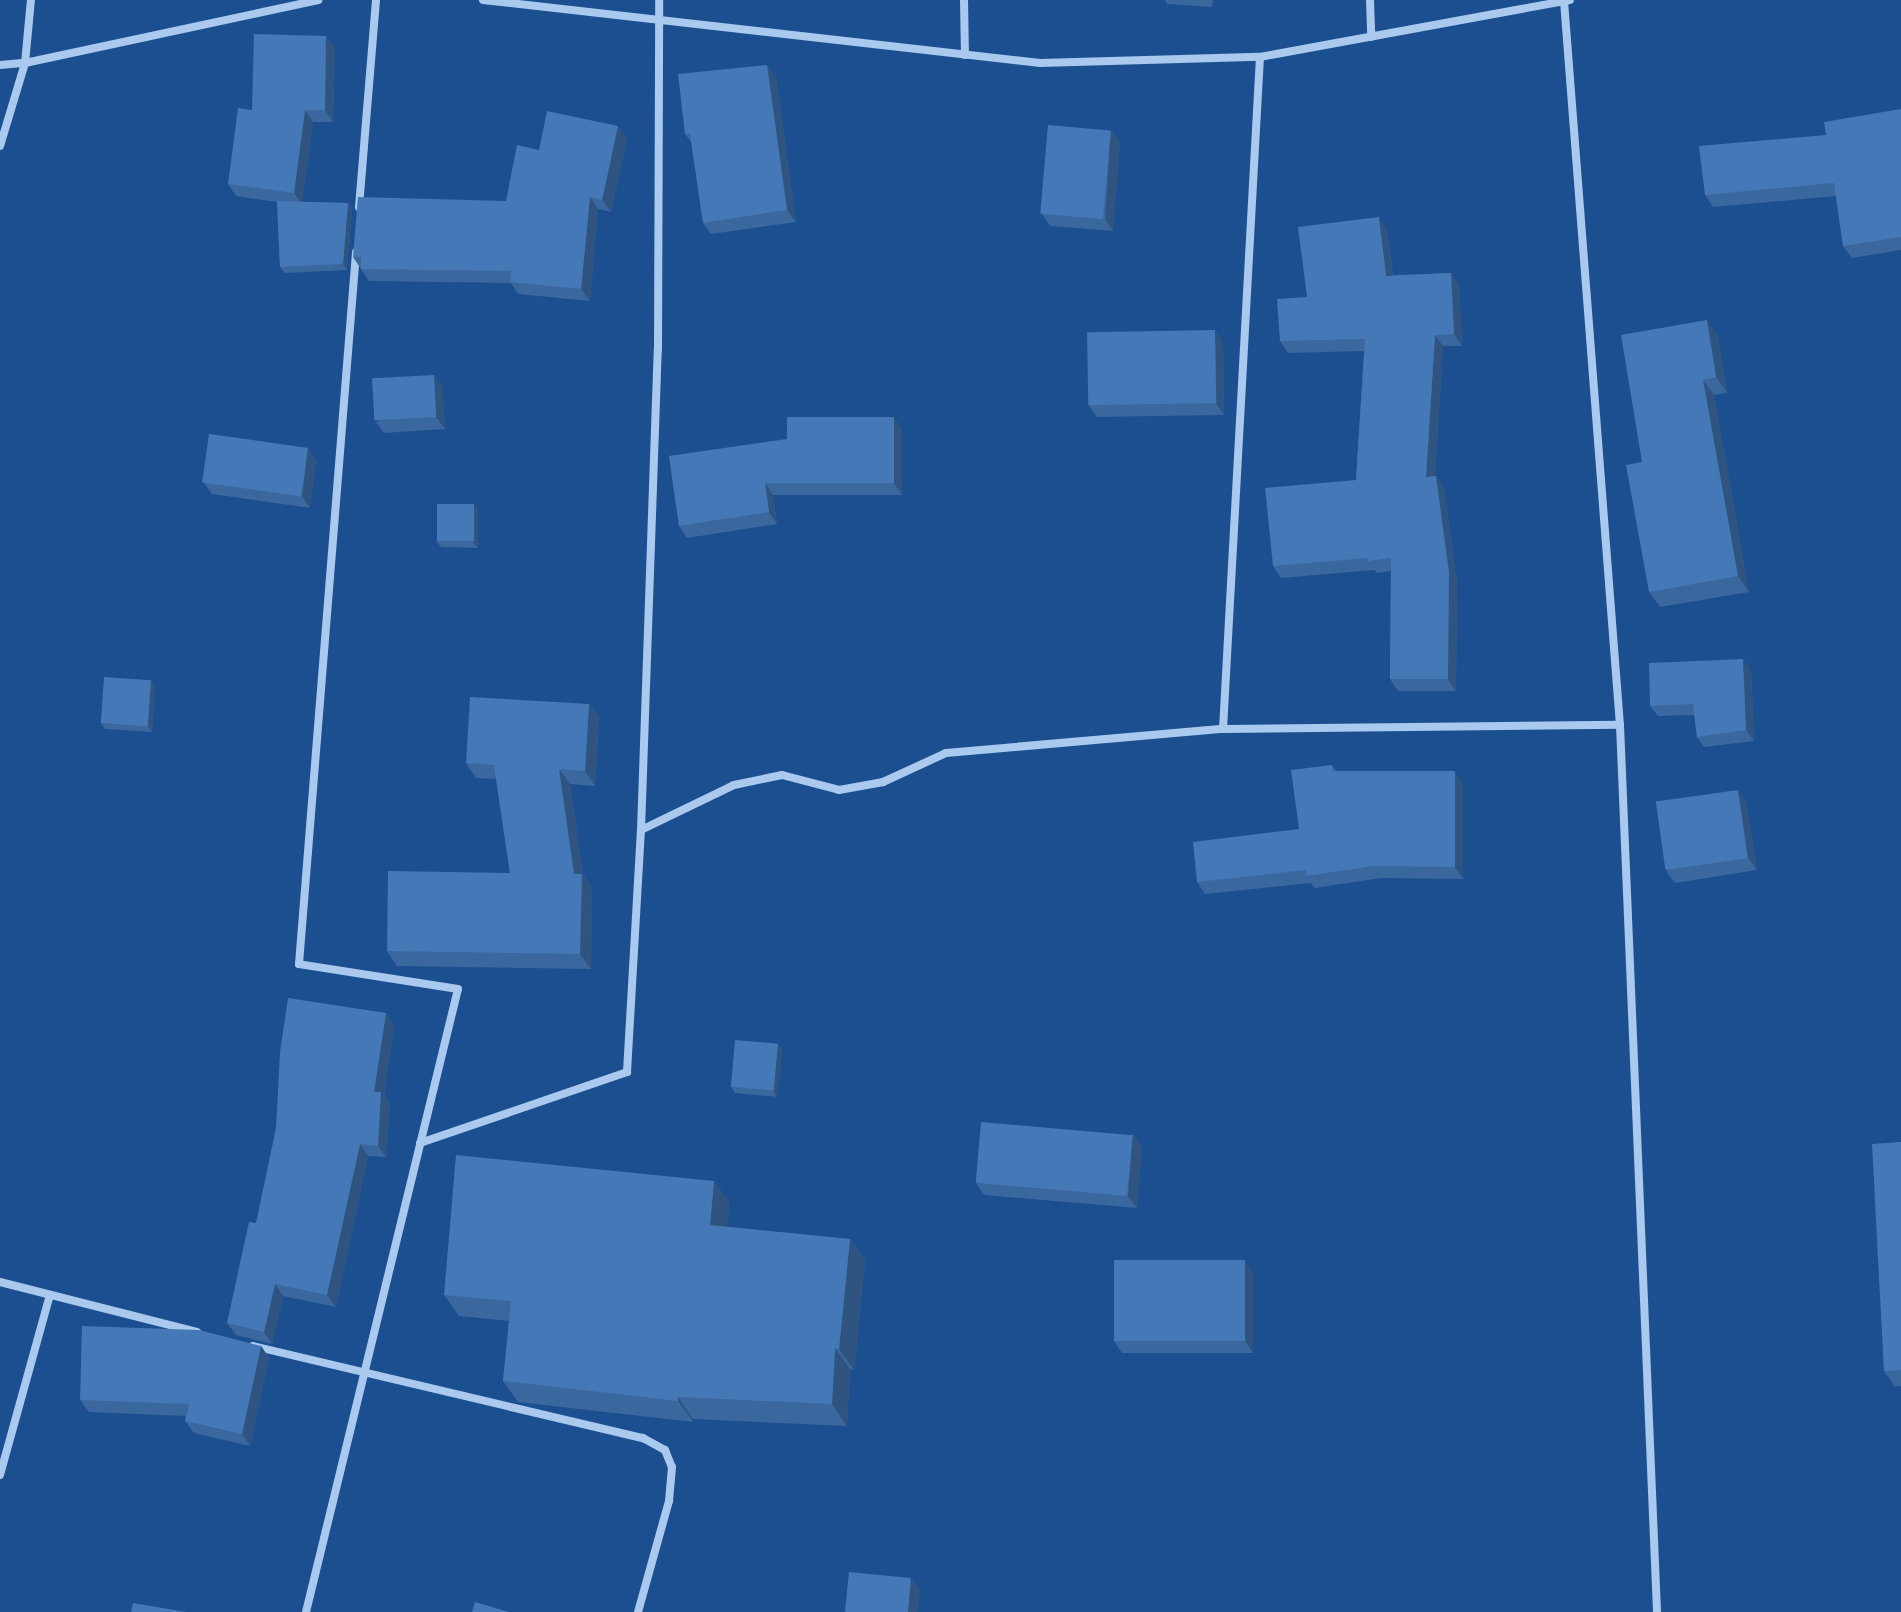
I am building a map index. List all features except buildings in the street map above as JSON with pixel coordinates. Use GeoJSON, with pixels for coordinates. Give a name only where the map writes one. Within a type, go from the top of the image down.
{"type":"FeatureCollection","features":[{"type":"Feature","properties":{"kind":"street"},"geometry":{"type":"LineString","coordinates":[[0,146],[25,63],[31,0]]}},
{"type":"Feature","properties":{"kind":"street"},"geometry":{"type":"LineString","coordinates":[[0,65],[25,63],[315,0]]}},
{"type":"Feature","properties":{"kind":"street"},"geometry":{"type":"LineString","coordinates":[[358,221],[376,0]]}},
{"type":"Feature","properties":{"kind":"street"},"geometry":{"type":"LineString","coordinates":[[483,0],[1040,63],[1260,57],[1567,1],[1620,725],[1657,1612]]}},
{"type":"Feature","properties":{"kind":"street"},"geometry":{"type":"LineString","coordinates":[[420,1143],[627,1072],[641,830],[658,349],[659,0]]}},
{"type":"Feature","properties":{"kind":"street"},"geometry":{"type":"LineString","coordinates":[[964,0],[965,55]]}},
{"type":"Feature","properties":{"kind":"street"},"geometry":{"type":"LineString","coordinates":[[1370,0],[1371,37]]}},
{"type":"Feature","properties":{"kind":"street"},"geometry":{"type":"LineString","coordinates":[[1223,729],[1260,57]]}},
{"type":"Feature","properties":{"kind":"street"},"geometry":{"type":"LineString","coordinates":[[306,1612],[458,989],[299,964],[357,237]]}},
{"type":"Feature","properties":{"kind":"street"},"geometry":{"type":"LineString","coordinates":[[641,830],[734,785],[782,775],[839,790],[883,782],[946,753],[1223,729],[1620,725]]}},
{"type":"Feature","properties":{"kind":"street"},"geometry":{"type":"LineString","coordinates":[[0,1282],[214,1337]]}},
{"type":"Feature","properties":{"kind":"street"},"geometry":{"type":"LineString","coordinates":[[0,1475],[50,1295]]}},
{"type":"Feature","properties":{"kind":"street"},"geometry":{"type":"LineString","coordinates":[[244,1344],[643,1438],[665,1450],[672,1467],[669,1501],[638,1612]]}}]}
